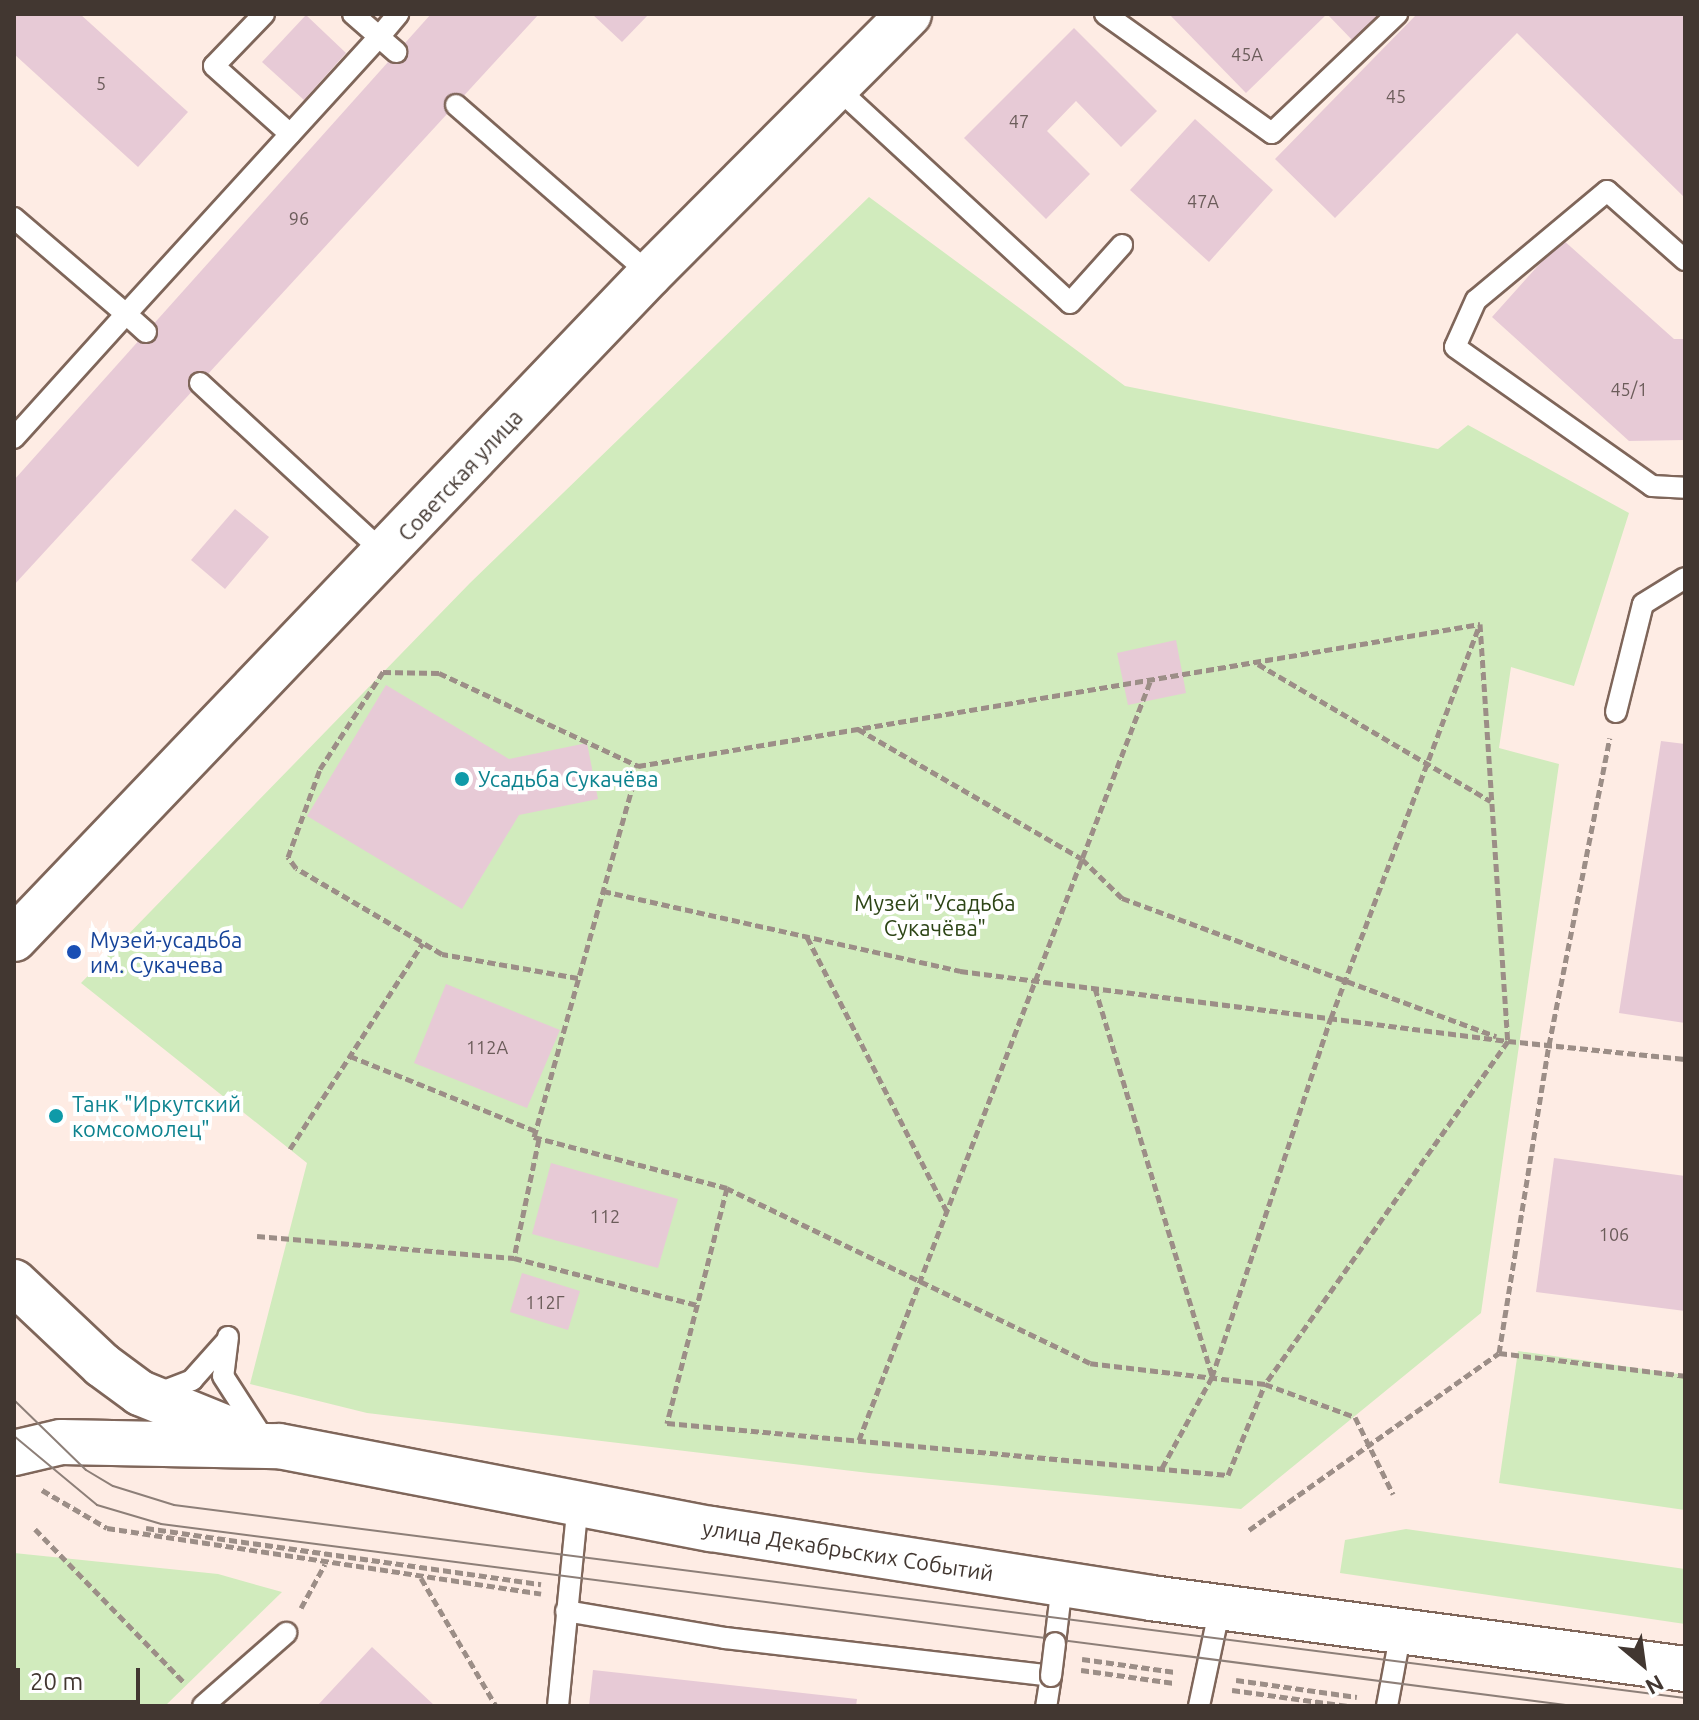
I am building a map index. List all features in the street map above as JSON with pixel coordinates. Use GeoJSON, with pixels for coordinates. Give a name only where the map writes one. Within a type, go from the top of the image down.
{"type":"FeatureCollection","features":[{"type":"Feature","properties":{"kind":"main road","name":"Советская улица"},"geometry":{"type":"LineString","coordinates":[[14,939],[650,274],[909,14]]}},
{"type":"Feature","properties":{"kind":"main road"},"geometry":{"type":"LineString","coordinates":[[14,1282],[140,1393],[172,1410],[279,1446]]}},
{"type":"Feature","properties":{"kind":"main road","name":"улица Декабрьских Событий"},"geometry":{"type":"LineString","coordinates":[[14,1453],[61,1442],[279,1446],[578,1503],[1062,1584],[1685,1669]]}},
{"type":"Feature","properties":{"kind":"lane"},"geometry":{"type":"LineString","coordinates":[[264,14],[214,66],[290,134]]}},
{"type":"Feature","properties":{"kind":"lane"},"geometry":{"type":"LineString","coordinates":[[353,14],[396,52]]}},
{"type":"Feature","properties":{"kind":"lane"},"geometry":{"type":"LineString","coordinates":[[14,438],[398,14]]}},
{"type":"Feature","properties":{"kind":"lane"},"geometry":{"type":"LineString","coordinates":[[1105,14],[1272,133],[1397,14]]}},
{"type":"Feature","properties":{"kind":"lane"},"geometry":{"type":"LineString","coordinates":[[836,87],[1070,303],[1122,245]]}},
{"type":"Feature","properties":{"kind":"lane"},"geometry":{"type":"LineString","coordinates":[[456,105],[650,274]]}},
{"type":"Feature","properties":{"kind":"lane"},"geometry":{"type":"LineString","coordinates":[[1685,260],[1607,191],[1476,300],[1455,347],[1652,486],[1685,488]]}},
{"type":"Feature","properties":{"kind":"lane"},"geometry":{"type":"LineString","coordinates":[[14,218],[146,332]]}},
{"type":"Feature","properties":{"kind":"lane"},"geometry":{"type":"LineString","coordinates":[[200,383],[385,554]]}},
{"type":"Feature","properties":{"kind":"lane"},"geometry":{"type":"LineString","coordinates":[[1616,712],[1643,604],[1685,578]]}},
{"type":"Feature","properties":{"kind":"lane"},"geometry":{"type":"LineString","coordinates":[[140,1393],[169,1392],[192,1380],[228,1337],[222,1367],[229,1391],[252,1424],[279,1446]]}},
{"type":"Feature","properties":{"kind":"lane"},"geometry":{"type":"LineString","coordinates":[[558,1706],[578,1503]]}},
{"type":"Feature","properties":{"kind":"lane"},"geometry":{"type":"LineString","coordinates":[[1046,1706],[1062,1584]]}},
{"type":"Feature","properties":{"kind":"lane"},"geometry":{"type":"LineString","coordinates":[[1199,1706],[1220,1607]]}},
{"type":"Feature","properties":{"kind":"lane"},"geometry":{"type":"LineString","coordinates":[[566,1611],[725,1638],[1051,1676]]}},
{"type":"Feature","properties":{"kind":"lane"},"geometry":{"type":"LineString","coordinates":[[1387,1706],[1401,1631]]}},
{"type":"Feature","properties":{"kind":"lane"},"geometry":{"type":"LineString","coordinates":[[204,1705],[286,1633]]}},
{"type":"Feature","properties":{"kind":"path"},"geometry":{"type":"LineString","coordinates":[[578,978],[442,954],[296,868],[288,857],[320,769],[383,672],[439,673],[638,766],[1258,664],[1480,624]]}},
{"type":"Feature","properties":{"kind":"path"},"geometry":{"type":"LineString","coordinates":[[1162,1469],[1212,1377],[1331,1018],[1480,624]]}},
{"type":"Feature","properties":{"kind":"path"},"geometry":{"type":"LineString","coordinates":[[727,1188],[667,1423],[1228,1475],[1265,1384],[1508,1041],[1480,624]]}},
{"type":"Feature","properties":{"kind":"path"},"geometry":{"type":"LineString","coordinates":[[1258,664],[1492,802]]}},
{"type":"Feature","properties":{"kind":"path"},"geometry":{"type":"LineString","coordinates":[[859,1440],[1150,681]]}},
{"type":"Feature","properties":{"kind":"path"},"geometry":{"type":"LineString","coordinates":[[1499,1353],[1549,1045],[1616,712]]}},
{"type":"Feature","properties":{"kind":"path"},"geometry":{"type":"LineString","coordinates":[[858,729],[1082,859],[1122,898],[1344,983],[1508,1041]]}},
{"type":"Feature","properties":{"kind":"path"},"geometry":{"type":"LineString","coordinates":[[638,766],[534,1137],[727,1188],[1090,1363],[1265,1384],[1355,1417],[1393,1494]]}},
{"type":"Feature","properties":{"kind":"path"},"geometry":{"type":"LineString","coordinates":[[603,891],[960,971],[1508,1041],[1685,1059]]}},
{"type":"Feature","properties":{"kind":"path"},"geometry":{"type":"LineString","coordinates":[[807,936],[947,1212]]}},
{"type":"Feature","properties":{"kind":"path"},"geometry":{"type":"LineString","coordinates":[[290,1149],[423,943]]}},
{"type":"Feature","properties":{"kind":"path"},"geometry":{"type":"LineString","coordinates":[[1095,988],[1212,1377]]}},
{"type":"Feature","properties":{"kind":"path"},"geometry":{"type":"LineString","coordinates":[[350,1056],[536,1131]]}},
{"type":"Feature","properties":{"kind":"path"},"geometry":{"type":"LineString","coordinates":[[514,1258],[539,1139]]}},
{"type":"Feature","properties":{"kind":"path"},"geometry":{"type":"LineString","coordinates":[[257,1236],[514,1258],[697,1305]]}},
{"type":"Feature","properties":{"kind":"path"},"geometry":{"type":"LineString","coordinates":[[1249,1530],[1499,1353],[1685,1376]]}},
{"type":"Feature","properties":{"kind":"path"},"geometry":{"type":"LineString","coordinates":[[35,1529],[204,1705]]}},
{"type":"Feature","properties":{"kind":"path"},"geometry":{"type":"LineString","coordinates":[[286,1633],[325,1564]]}},
{"type":"Feature","properties":{"kind":"path"},"geometry":{"type":"LineString","coordinates":[[420,1577],[496,1706]]}},
{"type":"Feature","properties":{"kind":"green space","name":"Музей \"Усадьба Сукачёва\""},"geometry":{"type":"Polygon","coordinates":[[[869,197],[1125,386],[1438,449],[1468,425],[1629,513],[1574,686],[1511,667],[1499,748],[1559,764],[1481,1313],[1241,1509],[869,1473],[367,1413],[250,1384],[307,1163],[81,983],[470,583],[869,197]]]}},
{"type":"Feature","properties":{"kind":"green space"},"geometry":{"type":"Polygon","coordinates":[[[1518,1351],[1685,1375],[1685,1510],[1499,1483],[1518,1351]]]}},
{"type":"Feature","properties":{"kind":"green space"},"geometry":{"type":"Polygon","coordinates":[[[1406,1529],[1685,1569],[1685,1624],[1340,1573],[1345,1540],[1406,1529]]]}},
{"type":"Feature","properties":{"kind":"green space"},"geometry":{"type":"Polygon","coordinates":[[[14,1553],[218,1574],[282,1592],[165,1706],[20,1706],[14,1699],[14,1553]]]}},
{"type":"Feature","properties":{"kind":"building"},"geometry":{"type":"Polygon","coordinates":[[[14,14],[80,14],[188,112],[138,167],[14,54],[14,14]]]}},
{"type":"Feature","properties":{"kind":"building"},"geometry":{"type":"Polygon","coordinates":[[[431,14],[539,14],[14,585],[14,480],[431,14]]]}},
{"type":"Feature","properties":{"kind":"building"},"geometry":{"type":"Polygon","coordinates":[[[592,14],[649,14],[622,42],[592,14]]]}},
{"type":"Feature","properties":{"kind":"building"},"geometry":{"type":"Polygon","coordinates":[[[1169,14],[1327,14],[1246,93],[1169,14]]]}},
{"type":"Feature","properties":{"kind":"building"},"geometry":{"type":"Polygon","coordinates":[[[1327,14],[1389,14],[1357,45],[1327,14]]]}},
{"type":"Feature","properties":{"kind":"building"},"geometry":{"type":"Polygon","coordinates":[[[1417,14],[1685,14],[1685,198],[1517,33],[1335,218],[1275,159],[1417,14]]]}},
{"type":"Feature","properties":{"kind":"building"},"geometry":{"type":"Polygon","coordinates":[[[306,15],[346,53],[304,100],[262,62],[306,15]]]}},
{"type":"Feature","properties":{"kind":"building"},"geometry":{"type":"Polygon","coordinates":[[[1074,28],[1157,111],[1121,147],[1076,101],[1047,131],[1090,174],[1046,219],[964,138],[1074,28]]]}},
{"type":"Feature","properties":{"kind":"building"},"geometry":{"type":"Polygon","coordinates":[[[1195,119],[1273,190],[1209,262],[1130,190],[1195,119]]]}},
{"type":"Feature","properties":{"kind":"building"},"geometry":{"type":"Polygon","coordinates":[[[1562,239],[1674,339],[1685,339],[1685,440],[1629,441],[1492,317],[1562,239]]]}},
{"type":"Feature","properties":{"kind":"building"},"geometry":{"type":"Polygon","coordinates":[[[235,509],[269,537],[225,589],[191,560],[235,509]]]}},
{"type":"Feature","properties":{"kind":"building"},"geometry":{"type":"Polygon","coordinates":[[[1176,640],[1186,693],[1128,705],[1117,653],[1176,640]]]}},
{"type":"Feature","properties":{"kind":"building","name":"Усадьба Сукачёва"},"geometry":{"type":"Polygon","coordinates":[[[386,685],[509,759],[587,743],[598,799],[519,815],[462,909],[307,816],[386,685]]]}},
{"type":"Feature","properties":{"kind":"building"},"geometry":{"type":"Polygon","coordinates":[[[1661,741],[1685,744],[1685,1023],[1619,1013],[1661,741]]]}},
{"type":"Feature","properties":{"kind":"building"},"geometry":{"type":"Polygon","coordinates":[[[446,984],[560,1030],[527,1108],[414,1063],[446,984]]]}},
{"type":"Feature","properties":{"kind":"building"},"geometry":{"type":"Polygon","coordinates":[[[1554,1158],[1685,1176],[1685,1311],[1536,1292],[1554,1158]]]}},
{"type":"Feature","properties":{"kind":"building"},"geometry":{"type":"Polygon","coordinates":[[[551,1163],[678,1199],[658,1268],[532,1234],[551,1163]]]}},
{"type":"Feature","properties":{"kind":"building"},"geometry":{"type":"Polygon","coordinates":[[[522,1273],[580,1291],[568,1330],[510,1312],[522,1273]]]}},
{"type":"Feature","properties":{"kind":"building"},"geometry":{"type":"Polygon","coordinates":[[[372,1647],[435,1706],[317,1706],[372,1647]]]}},
{"type":"Feature","properties":{"kind":"building"},"geometry":{"type":"Polygon","coordinates":[[[593,1670],[857,1699],[856,1706],[589,1706],[593,1670]]]}},
{"type":"Feature","properties":{"kind":"tram line"},"geometry":{"type":"LineString","coordinates":[[14,1400],[86,1470],[113,1486],[174,1505],[1685,1698]]}},
{"type":"Feature","properties":{"kind":"tram line"},"geometry":{"type":"LineString","coordinates":[[14,1436],[97,1505],[161,1524],[1573,1706]]}},
{"type":"Feature","properties":{"kind":"place","name":"Усадьба Сукачёва"},"geometry":{"type":"Point","coordinates":[462,779]}},
{"type":"Feature","properties":{"kind":"place","name":"Музей-усадьба им. Сукачева"},"geometry":{"type":"Point","coordinates":[74,952]}},
{"type":"Feature","properties":{"kind":"place","name":"Танк \"Иркутский комсомолец\""},"geometry":{"type":"Point","coordinates":[56,1116]}}]}
